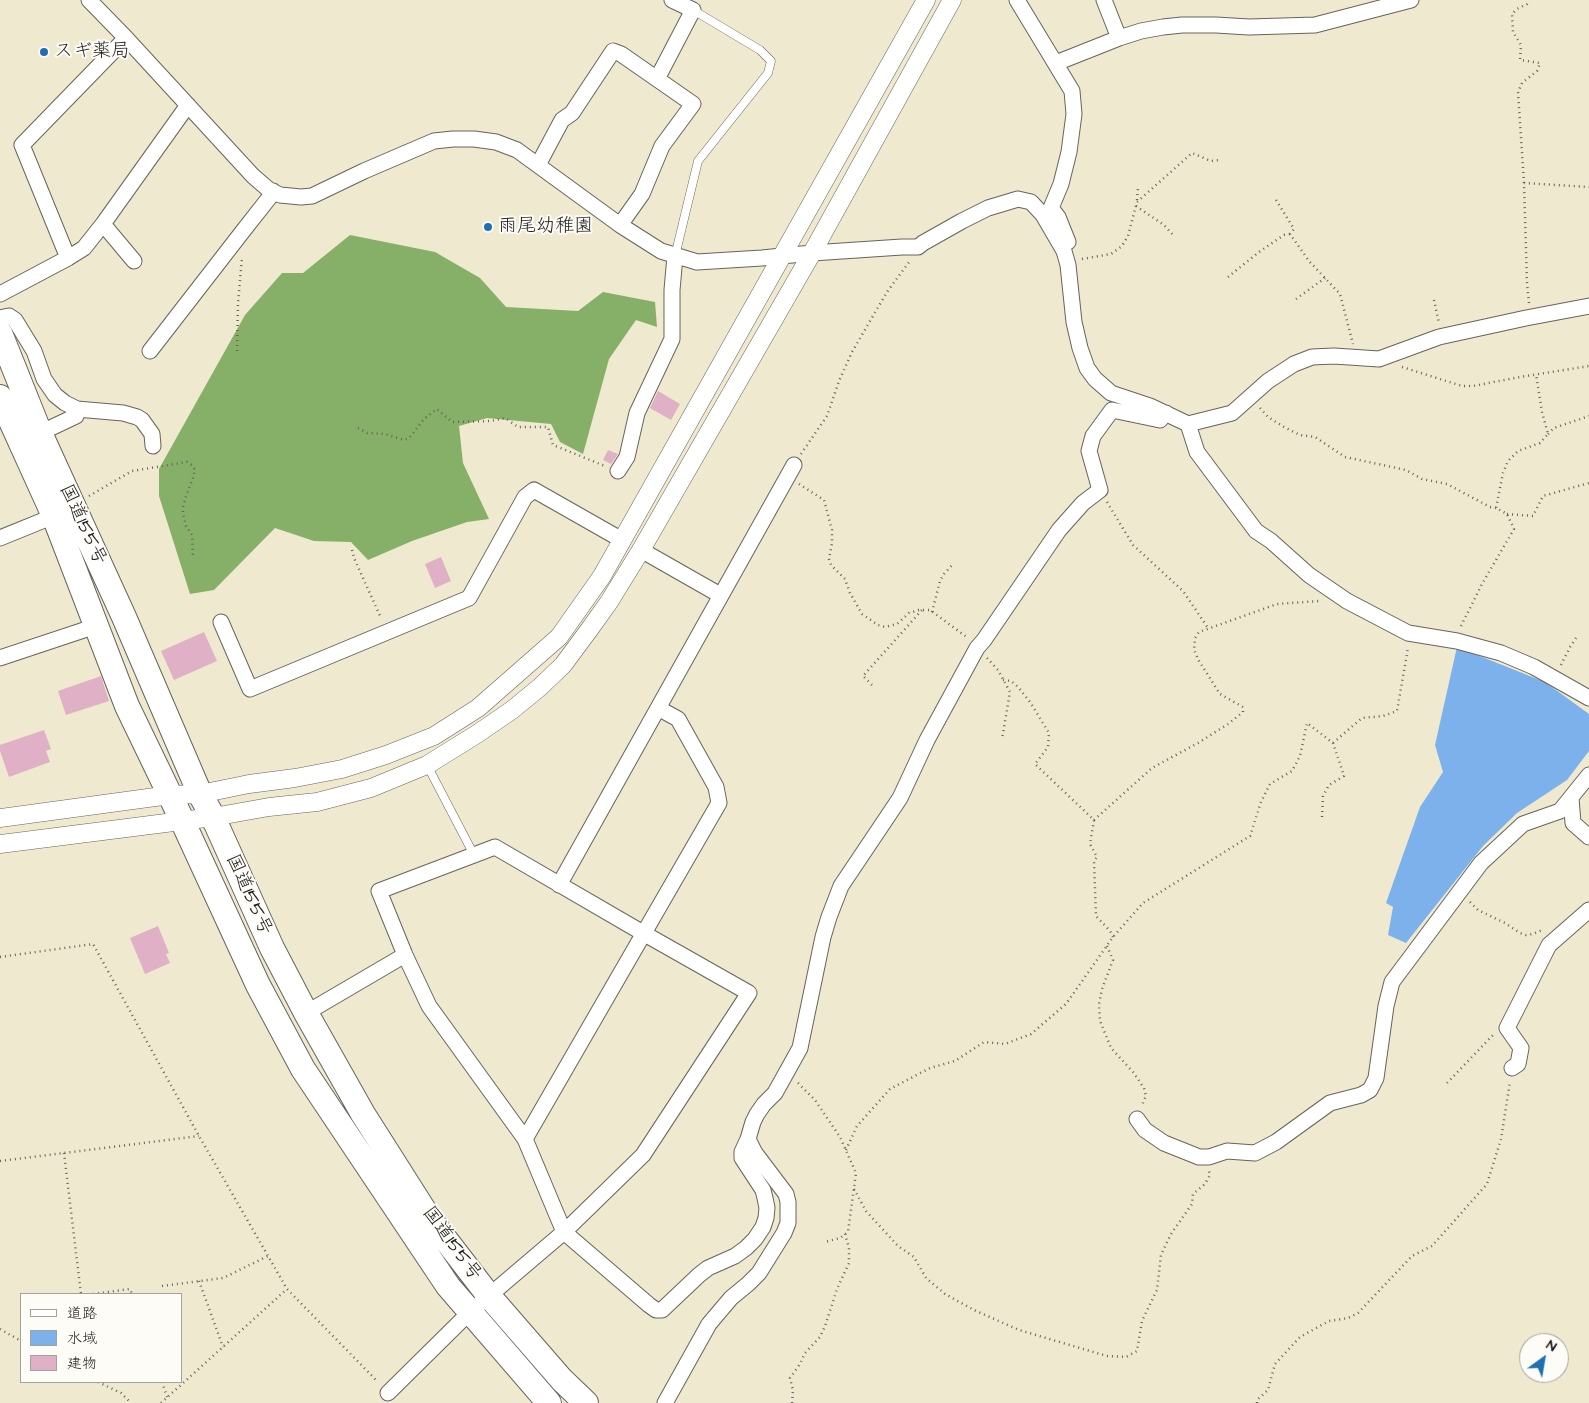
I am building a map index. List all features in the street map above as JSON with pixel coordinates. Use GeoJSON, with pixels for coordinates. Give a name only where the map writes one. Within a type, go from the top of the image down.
{"type":"FeatureCollection","features":[{"type":"Feature","properties":{"kind":"highway","name":"国道155号"},"geometry":{"type":"LineString","coordinates":[[0,333],[40,433],[96,626],[127,706],[258,985],[303,1069],[448,1286],[549,1403]]}},
{"type":"Feature","properties":{"kind":"highway","name":"国道155号"},"geometry":{"type":"LineString","coordinates":[[0,397],[124,617],[200,794],[213,817],[272,948],[363,1114],[429,1218],[489,1296],[562,1380],[586,1403]]}},
{"type":"Feature","properties":{"kind":"street"},"geometry":{"type":"LineString","coordinates":[[88,0],[126,38],[253,176],[273,191],[290,197],[312,196],[434,141],[474,139],[496,142],[516,150],[620,225],[661,251],[697,262],[902,247],[918,248],[954,225],[988,208],[1018,200],[1031,202],[1043,215],[1072,263]]}},
{"type":"Feature","properties":{"kind":"street"},"geometry":{"type":"LineString","coordinates":[[657,79],[693,10],[672,0]]}},
{"type":"Feature","properties":{"kind":"street"},"geometry":{"type":"LineString","coordinates":[[0,818],[170,795],[200,794],[342,769],[386,755],[434,736],[478,708],[559,637],[602,576],[926,0]]}},
{"type":"Feature","properties":{"kind":"street"},"geometry":{"type":"LineString","coordinates":[[0,844],[317,802],[371,788],[426,765],[477,734],[512,710],[563,665],[609,602],[641,550],[812,253],[952,0]]}},
{"type":"Feature","properties":{"kind":"street"},"geometry":{"type":"LineString","coordinates":[[1017,0],[1072,91],[1074,114],[1069,152],[1061,184],[1051,208],[1058,217],[1072,263],[1070,297],[1080,348],[1095,380],[1111,393],[1150,406],[1188,424],[1232,413],[1268,381],[1294,364],[1312,357],[1379,359],[1442,336],[1589,306]]}},
{"type":"Feature","properties":{"kind":"street"},"geometry":{"type":"LineString","coordinates":[[1104,0],[1119,38]]}},
{"type":"Feature","properties":{"kind":"street"},"geometry":{"type":"LineString","coordinates":[[1056,63],[1141,31],[1182,25],[1249,27],[1315,25],[1411,0]]}},
{"type":"Feature","properties":{"kind":"street"},"geometry":{"type":"LineString","coordinates":[[68,258],[22,144],[126,38]]}},
{"type":"Feature","properties":{"kind":"street"},"geometry":{"type":"LineString","coordinates":[[538,165],[562,120],[572,113],[613,51],[621,54],[693,104],[662,146],[642,194],[620,225]]}},
{"type":"Feature","properties":{"kind":"street"},"geometry":{"type":"LineString","coordinates":[[0,294],[84,248],[104,224],[188,105]]}},
{"type":"Feature","properties":{"kind":"street"},"geometry":{"type":"LineString","coordinates":[[150,352],[240,234],[270,198],[273,191]]}},
{"type":"Feature","properties":{"kind":"street"},"geometry":{"type":"LineString","coordinates":[[104,224],[134,261]]}},
{"type":"Feature","properties":{"kind":"street"},"geometry":{"type":"LineString","coordinates":[[618,471],[627,457],[637,414],[672,339],[672,290],[675,256]]}},
{"type":"Feature","properties":{"kind":"street"},"geometry":{"type":"LineString","coordinates":[[0,318],[9,316],[15,320],[34,351],[49,387],[65,404],[77,409],[123,413],[137,417],[142,420],[152,434],[152,446]]}},
{"type":"Feature","properties":{"kind":"street"},"geometry":{"type":"LineString","coordinates":[[40,433],[76,416],[77,409]]}},
{"type":"Feature","properties":{"kind":"street"},"geometry":{"type":"LineString","coordinates":[[388,1393],[470,1312],[564,1232],[643,1155],[750,993],[495,847],[378,891],[429,1006],[525,1140],[564,1232],[649,1305],[656,1310],[662,1310],[708,1268],[735,1256],[746,1248],[763,1227],[767,1208],[763,1190],[742,1158],[742,1152],[757,1114],[775,1093],[800,1048],[823,937],[841,886],[900,798],[927,740],[977,648],[1059,530],[1083,503],[1100,490],[1088,451],[1093,436],[1112,410],[1160,420],[1166,413]]}},
{"type":"Feature","properties":{"kind":"street"},"geometry":{"type":"LineString","coordinates":[[1188,424],[1197,452],[1256,531],[1271,541],[1310,576],[1341,597],[1411,633],[1454,641],[1501,654],[1534,667],[1589,698]]}},
{"type":"Feature","properties":{"kind":"street"},"geometry":{"type":"LineString","coordinates":[[559,885],[791,471]]}},
{"type":"Feature","properties":{"kind":"street"},"geometry":{"type":"LineString","coordinates":[[221,622],[250,689],[470,598],[525,497],[534,490],[622,540]]}},
{"type":"Feature","properties":{"kind":"street"},"geometry":{"type":"LineString","coordinates":[[0,538],[63,511]]}},
{"type":"Feature","properties":{"kind":"street"},"geometry":{"type":"LineString","coordinates":[[641,550],[720,596]]}},
{"type":"Feature","properties":{"kind":"street"},"geometry":{"type":"LineString","coordinates":[[0,658],[96,626]]}},
{"type":"Feature","properties":{"kind":"street"},"geometry":{"type":"LineString","coordinates":[[525,1140],[719,803],[716,787],[678,719],[658,708]]}},
{"type":"Feature","properties":{"kind":"street"},"geometry":{"type":"LineString","coordinates":[[1137,1119],[1145,1130],[1164,1143],[1199,1157],[1209,1157],[1228,1151],[1247,1153],[1261,1151],[1276,1142],[1330,1103],[1361,1095],[1370,1090],[1376,1078],[1386,1006],[1392,982],[1481,863],[1523,824],[1560,811],[1589,775]]}},
{"type":"Feature","properties":{"kind":"street"},"geometry":{"type":"LineString","coordinates":[[1571,798],[1573,823],[1589,838]]}},
{"type":"Feature","properties":{"kind":"street"},"geometry":{"type":"LineString","coordinates":[[1512,1068],[1518,1064],[1521,1048],[1507,1028],[1549,945],[1589,910]]}},
{"type":"Feature","properties":{"kind":"street"},"geometry":{"type":"LineString","coordinates":[[306,1013],[405,955]]}},
{"type":"Feature","properties":{"kind":"street"},"geometry":{"type":"LineString","coordinates":[[665,1403],[709,1324],[731,1298],[759,1272],[784,1233],[788,1223],[786,1194],[755,1153],[748,1140]]}},
{"type":"Feature","properties":{"kind":"lane"},"geometry":{"type":"LineString","coordinates":[[675,256],[698,161],[768,73],[771,61],[760,50],[693,10]]}},
{"type":"Feature","properties":{"kind":"lane"},"geometry":{"type":"LineString","coordinates":[[426,765],[474,855]]}},
{"type":"Feature","properties":{"kind":"path"},"geometry":{"type":"LineString","coordinates":[[1529,0],[1527,4],[1512,14],[1513,32],[1521,46],[1520,60],[1540,63],[1537,72],[1522,83],[1518,92],[1524,183],[1527,284],[1531,317]]}},
{"type":"Feature","properties":{"kind":"path"},"geometry":{"type":"LineString","coordinates":[[1137,202],[1192,152],[1211,161],[1219,160]]}},
{"type":"Feature","properties":{"kind":"path"},"geometry":{"type":"LineString","coordinates":[[1524,183],[1589,187]]}},
{"type":"Feature","properties":{"kind":"path"},"geometry":{"type":"LineString","coordinates":[[1072,263],[1111,254],[1122,246],[1128,236],[1137,202],[1138,187]]}},
{"type":"Feature","properties":{"kind":"path"},"geometry":{"type":"LineString","coordinates":[[1228,277],[1259,252],[1284,235],[1290,234],[1294,229],[1276,200]]}},
{"type":"Feature","properties":{"kind":"path"},"geometry":{"type":"LineString","coordinates":[[1136,206],[1164,225],[1174,236]]}},
{"type":"Feature","properties":{"kind":"path"},"geometry":{"type":"LineString","coordinates":[[237,351],[238,303],[244,242],[240,234]]}},
{"type":"Feature","properties":{"kind":"path"},"geometry":{"type":"LineString","coordinates":[[1290,234],[1308,261],[1340,294],[1353,344],[1351,357]]}},
{"type":"Feature","properties":{"kind":"path"},"geometry":{"type":"LineString","coordinates":[[918,248],[887,292],[852,352],[838,381],[827,416],[791,471],[824,500],[832,530],[830,565],[845,580],[850,594],[862,614],[878,625],[886,627],[897,624],[908,613],[930,610],[974,643],[995,666],[1010,692],[1002,739]]}},
{"type":"Feature","properties":{"kind":"path"},"geometry":{"type":"LineString","coordinates":[[1296,299],[1325,278]]}},
{"type":"Feature","properties":{"kind":"path"},"geometry":{"type":"LineString","coordinates":[[1434,300],[1442,336]]}},
{"type":"Feature","properties":{"kind":"path"},"geometry":{"type":"LineString","coordinates":[[1379,359],[1462,386],[1473,386],[1589,366]]}},
{"type":"Feature","properties":{"kind":"path"},"geometry":{"type":"LineString","coordinates":[[1536,374],[1542,412],[1548,434]]}},
{"type":"Feature","properties":{"kind":"path"},"geometry":{"type":"LineString","coordinates":[[1250,397],[1268,417],[1284,428],[1300,435],[1315,437],[1345,457],[1406,470],[1422,479],[1453,487],[1507,514],[1533,516],[1543,496],[1589,483]]}},
{"type":"Feature","properties":{"kind":"path"},"geometry":{"type":"LineString","coordinates":[[358,428],[367,433],[385,434],[404,440],[410,437],[424,419],[437,409],[452,422],[491,421],[506,418],[518,426],[548,427],[553,445],[618,471]]}},
{"type":"Feature","properties":{"kind":"path"},"geometry":{"type":"LineString","coordinates":[[1496,508],[1503,472],[1508,461],[1518,451],[1540,443],[1554,428],[1589,416]]}},
{"type":"Feature","properties":{"kind":"path"},"geometry":{"type":"LineString","coordinates":[[63,511],[132,471],[187,462],[195,470],[184,502],[183,514],[186,526],[192,534],[193,558]]}},
{"type":"Feature","properties":{"kind":"path"},"geometry":{"type":"LineString","coordinates":[[1100,490],[1133,544],[1183,591],[1208,628]]}},
{"type":"Feature","properties":{"kind":"path"},"geometry":{"type":"LineString","coordinates":[[1454,641],[1482,584],[1514,529],[1507,514]]}},
{"type":"Feature","properties":{"kind":"path"},"geometry":{"type":"LineString","coordinates":[[352,550],[387,632]]}},
{"type":"Feature","properties":{"kind":"path"},"geometry":{"type":"LineString","coordinates":[[932,612],[940,581],[954,563]]}},
{"type":"Feature","properties":{"kind":"path"},"geometry":{"type":"LineString","coordinates":[[1113,937],[1096,916],[1094,861],[1097,857],[1090,844],[1094,820],[1152,768],[1198,743],[1244,712],[1244,706],[1220,694],[1199,662],[1194,650],[1195,638],[1199,632],[1277,604],[1337,599],[1341,597]]}},
{"type":"Feature","properties":{"kind":"path"},"geometry":{"type":"LineString","coordinates":[[872,686],[863,676],[922,610]]}},
{"type":"Feature","properties":{"kind":"path"},"geometry":{"type":"LineString","coordinates":[[1333,743],[1362,718],[1383,716],[1397,711],[1411,633]]}},
{"type":"Feature","properties":{"kind":"path"},"geometry":{"type":"LineString","coordinates":[[1554,679],[1576,638]]}},
{"type":"Feature","properties":{"kind":"path"},"geometry":{"type":"LineString","coordinates":[[1003,680],[1011,681],[1018,687],[1030,702],[1049,733],[1048,747],[1035,764],[1094,820]]}},
{"type":"Feature","properties":{"kind":"path"},"geometry":{"type":"LineString","coordinates":[[846,1150],[857,1126],[890,1089],[930,1068],[955,1062],[984,1042],[1005,1044],[1031,1034],[1066,1004],[1113,937],[1143,903],[1250,836],[1261,802],[1270,784],[1292,771],[1300,756],[1307,723],[1333,743],[1344,776],[1329,786],[1323,796],[1322,818]]}},
{"type":"Feature","properties":{"kind":"path"},"geometry":{"type":"LineString","coordinates":[[1462,888],[1472,906],[1520,933],[1526,935],[1533,934],[1547,927]]}},
{"type":"Feature","properties":{"kind":"path"},"geometry":{"type":"LineString","coordinates":[[0,957],[93,944],[199,1136],[287,1289],[388,1393]]}},
{"type":"Feature","properties":{"kind":"path"},"geometry":{"type":"LineString","coordinates":[[1107,946],[1113,960],[1102,989],[1099,1004],[1100,1021],[1111,1048],[1134,1072],[1144,1088],[1146,1096],[1137,1119]]}},
{"type":"Feature","properties":{"kind":"path"},"geometry":{"type":"LineString","coordinates":[[1447,1084],[1485,1043],[1494,1035],[1507,1028]]}},
{"type":"Feature","properties":{"kind":"path"},"geometry":{"type":"LineString","coordinates":[[1257,1403],[1257,1400],[1268,1390],[1275,1364],[1300,1336],[1329,1321],[1348,1318],[1358,1313],[1412,1256],[1432,1246],[1487,1184],[1501,1139],[1512,1068]]}},
{"type":"Feature","properties":{"kind":"path"},"geometry":{"type":"LineString","coordinates":[[787,1073],[814,1100],[840,1137],[856,1173],[848,1232],[840,1238],[825,1242]]}},
{"type":"Feature","properties":{"kind":"path"},"geometry":{"type":"LineString","coordinates":[[0,1161],[199,1136]]}},
{"type":"Feature","properties":{"kind":"path"},"geometry":{"type":"LineString","coordinates":[[64,1153],[81,1293]]}},
{"type":"Feature","properties":{"kind":"path"},"geometry":{"type":"LineString","coordinates":[[854,1189],[866,1212],[898,1246],[914,1257],[926,1278],[945,1294],[974,1310],[1019,1330],[1107,1356],[1126,1357],[1137,1351],[1142,1321],[1157,1290],[1161,1255],[1171,1234],[1192,1204],[1193,1194],[1205,1184],[1210,1175],[1209,1157]]}},
{"type":"Feature","properties":{"kind":"path"},"geometry":{"type":"LineString","coordinates":[[792,1403],[793,1390],[790,1378],[805,1353],[820,1337],[837,1289],[849,1263],[849,1248],[846,1234]]}},
{"type":"Feature","properties":{"kind":"path"},"geometry":{"type":"LineString","coordinates":[[162,1286],[223,1278],[268,1256]]}},
{"type":"Feature","properties":{"kind":"path"},"geometry":{"type":"LineString","coordinates":[[199,1281],[223,1347]]}},
{"type":"Feature","properties":{"kind":"path"},"geometry":{"type":"LineString","coordinates":[[100,1293],[130,1289],[132,1293]]}},
{"type":"Feature","properties":{"kind":"path"},"geometry":{"type":"LineString","coordinates":[[161,1403],[287,1289]]}},
{"type":"Feature","properties":{"kind":"path"},"geometry":{"type":"LineString","coordinates":[[0,1329],[20,1340]]}},
{"type":"Feature","properties":{"kind":"path"},"geometry":{"type":"LineString","coordinates":[[100,1383],[121,1393],[130,1403]]}},
{"type":"Feature","properties":{"kind":"path"},"geometry":{"type":"LineString","coordinates":[[162,1383],[168,1397]]}},
{"type":"Feature","properties":{"kind":"green space"},"geometry":{"type":"Polygon","coordinates":[[[350,235],[435,252],[480,278],[506,307],[578,311],[603,292],[655,302],[657,327],[636,320],[609,359],[583,454],[560,442],[551,424],[487,418],[459,426],[463,463],[489,519],[467,522],[412,541],[368,560],[351,542],[314,541],[275,528],[214,590],[190,594],[159,496],[159,469],[245,315],[282,273],[303,273],[350,235]]]}},
{"type":"Feature","properties":{"kind":"water"},"geometry":{"type":"Polygon","coordinates":[[[1457,647],[1545,682],[1589,714],[1589,751],[1567,780],[1517,813],[1483,846],[1406,943],[1388,935],[1393,907],[1386,903],[1420,807],[1443,772],[1435,745],[1457,647]]]}},
{"type":"Feature","properties":{"kind":"building"},"geometry":{"type":"Polygon","coordinates":[[[658,391],[680,404],[671,420],[650,408],[658,391]]]}},
{"type":"Feature","properties":{"kind":"building"},"geometry":{"type":"Polygon","coordinates":[[[608,450],[618,454],[611,464],[603,460],[608,450]]]}},
{"type":"Feature","properties":{"kind":"building"},"geometry":{"type":"Polygon","coordinates":[[[441,557],[451,581],[435,588],[425,564],[441,557]]]}},
{"type":"Feature","properties":{"kind":"building"},"geometry":{"type":"Polygon","coordinates":[[[204,632],[217,661],[174,680],[161,651],[204,632]]]}},
{"type":"Feature","properties":{"kind":"building"},"geometry":{"type":"Polygon","coordinates":[[[101,676],[109,701],[66,715],[58,691],[101,676]]]}},
{"type":"Feature","properties":{"kind":"building"},"geometry":{"type":"Polygon","coordinates":[[[44,730],[51,749],[46,751],[50,762],[9,777],[0,751],[0,745],[44,730]]]}},
{"type":"Feature","properties":{"kind":"building"},"geometry":{"type":"Polygon","coordinates":[[[158,926],[169,953],[166,954],[170,963],[145,974],[130,938],[158,926]]]}},
{"type":"Feature","properties":{"kind":"place","name":"スギ薬局"},"geometry":{"type":"Point","coordinates":[44,52]}},
{"type":"Feature","properties":{"kind":"place","name":"雨尾幼稚園"},"geometry":{"type":"Point","coordinates":[488,227]}}]}
